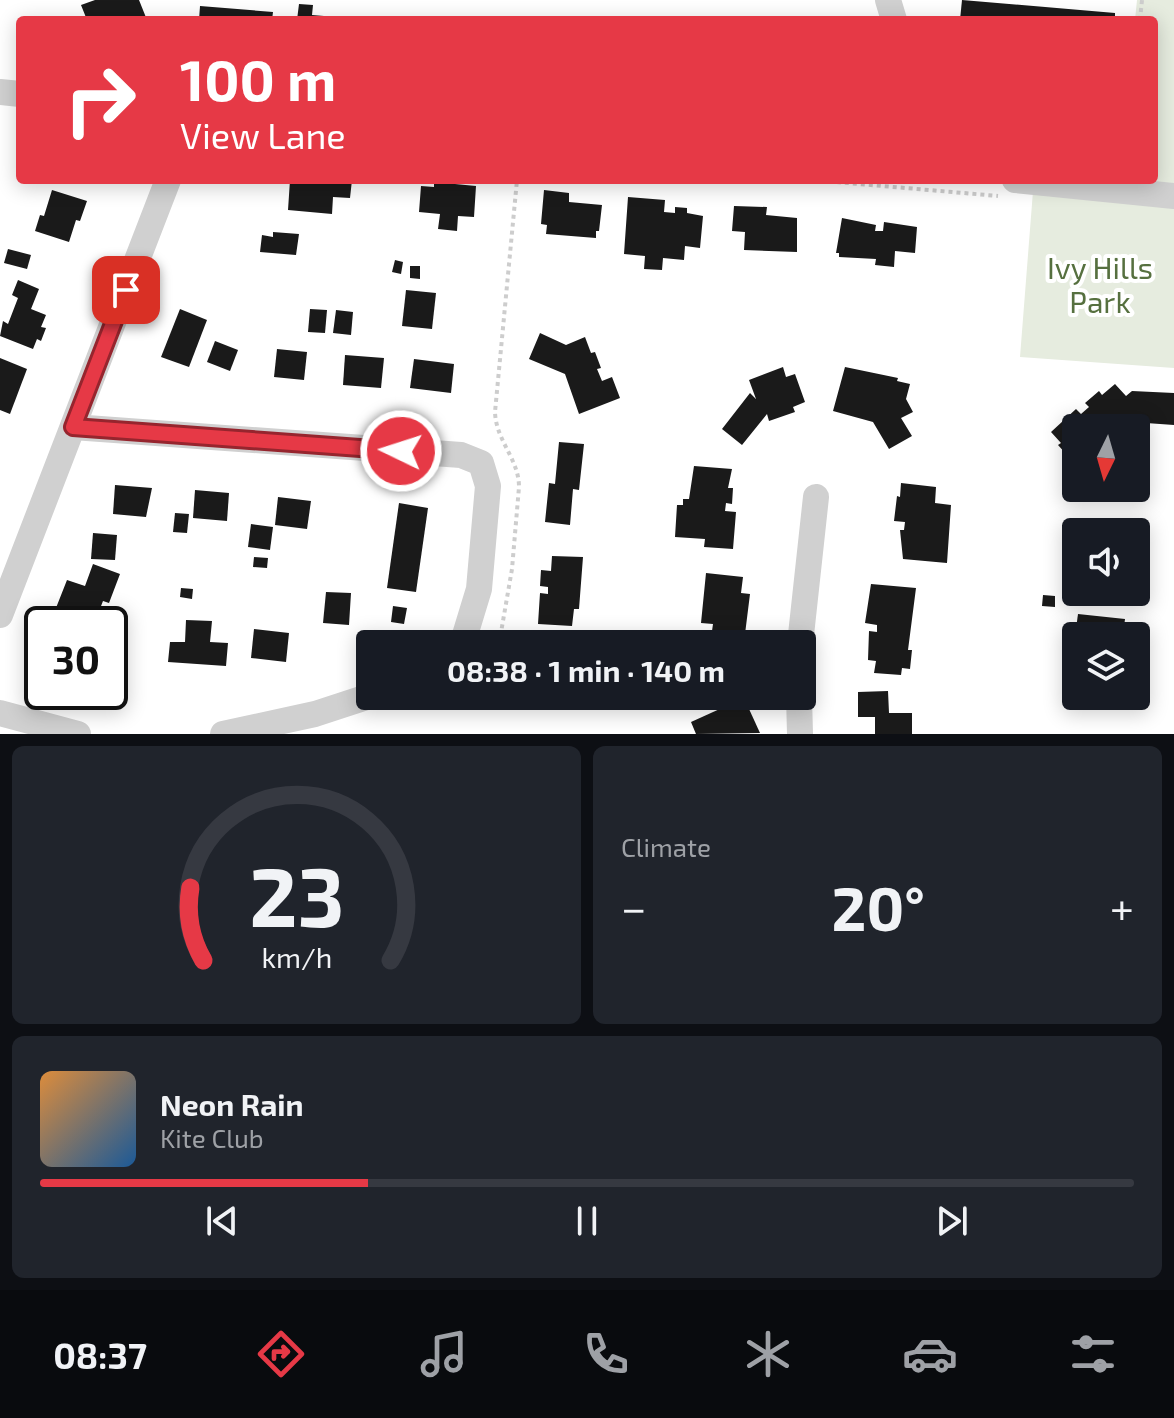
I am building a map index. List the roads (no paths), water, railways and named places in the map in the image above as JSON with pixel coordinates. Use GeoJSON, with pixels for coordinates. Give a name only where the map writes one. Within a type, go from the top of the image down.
{"type":"FeatureCollection","features":[{"type":"Feature","properties":{"kind":"street"},"geometry":{"type":"LineString","coordinates":[[0,615],[166,184]]}},
{"type":"Feature","properties":{"kind":"street"},"geometry":{"type":"LineString","coordinates":[[1010,188],[1174,196]]}},
{"type":"Feature","properties":{"kind":"street"},"geometry":{"type":"LineString","coordinates":[[73,427],[461,455],[481,463],[488,486],[479,589],[467,630]]}},
{"type":"Feature","properties":{"kind":"street"},"geometry":{"type":"LineString","coordinates":[[802,630],[816,497]]}},
{"type":"Feature","properties":{"kind":"street"},"geometry":{"type":"LineString","coordinates":[[223,734],[315,714],[356,701]]}},
{"type":"Feature","properties":{"kind":"street"},"geometry":{"type":"LineString","coordinates":[[799,710],[800,734]]}},
{"type":"Feature","properties":{"kind":"street"},"geometry":{"type":"LineString","coordinates":[[0,713],[78,734]]}},
{"type":"Feature","properties":{"kind":"park label","name":"Ivy Hills Park"},"geometry":{"type":"Point","coordinates":[1100,284]}}]}
